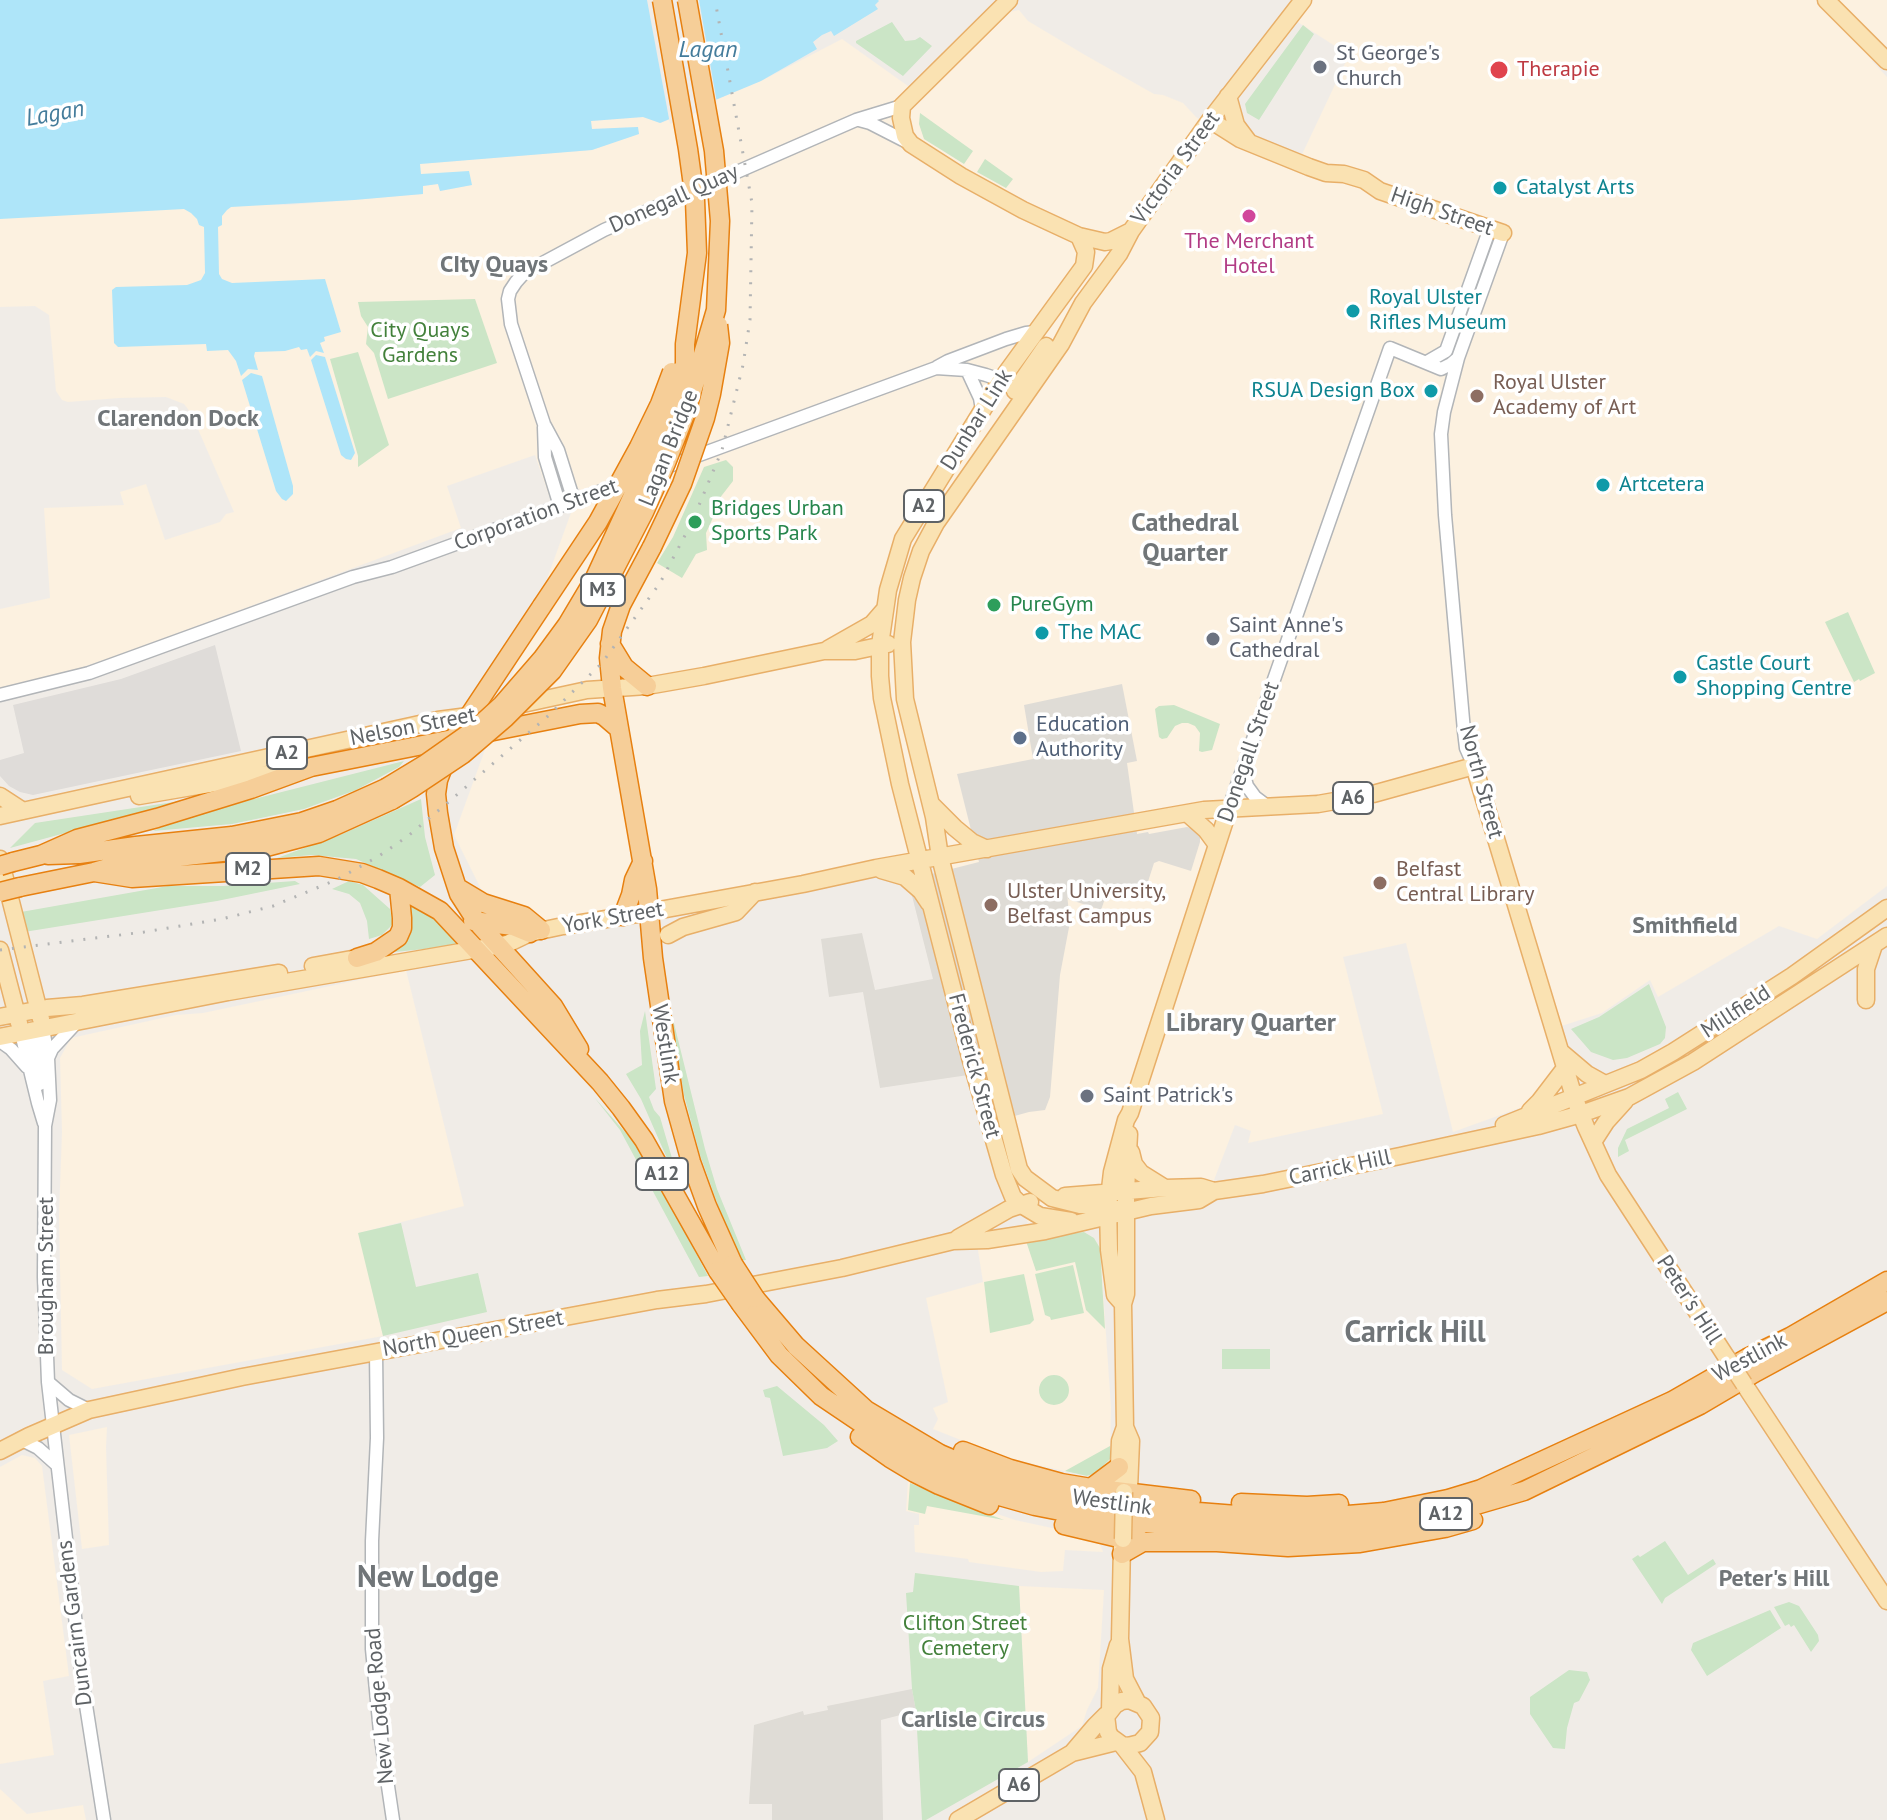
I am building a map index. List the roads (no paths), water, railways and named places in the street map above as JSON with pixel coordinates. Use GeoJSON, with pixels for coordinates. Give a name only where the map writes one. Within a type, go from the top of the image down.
{"type":"FeatureCollection","features":[{"type":"Feature","properties":{"kind":"highway","name":"Lagan Bridge"},"geometry":{"type":"LineString","coordinates":[[389,794],[478,727],[502,705],[567,625],[602,564],[670,415],[683,373],[697,253],[695,200],[688,149],[662,0]]}},
{"type":"Feature","properties":{"kind":"highway","name":"Lagan Bridge"},"geometry":{"type":"LineString","coordinates":[[389,794],[463,754],[552,671],[588,620],[644,512],[686,412],[716,310],[720,221],[714,151],[687,0]]}},
{"type":"Feature","properties":{"kind":"highway","name":"M3"},"geometry":{"type":"LineString","coordinates":[[610,644],[621,605],[682,484],[705,418],[720,343],[716,310]]}},
{"type":"Feature","properties":{"kind":"highway","name":"M3"},"geometry":{"type":"LineString","coordinates":[[469,717],[598,522],[639,447],[685,344]]}},
{"type":"Feature","properties":{"kind":"highway"},"geometry":{"type":"LineString","coordinates":[[610,644],[624,667],[647,686]]}},
{"type":"Feature","properties":{"kind":"highway"},"geometry":{"type":"LineString","coordinates":[[610,644],[612,688]]}},
{"type":"Feature","properties":{"kind":"highway","name":"A12"},"geometry":{"type":"LineString","coordinates":[[612,688],[649,912]]}},
{"type":"Feature","properties":{"kind":"highway","name":"Nelson Street"},"geometry":{"type":"LineString","coordinates":[[41,855],[77,839],[157,818],[311,767],[587,713],[598,713],[618,728]]}},
{"type":"Feature","properties":{"kind":"highway","name":"Westlink"},"geometry":{"type":"LineString","coordinates":[[469,717],[453,740],[436,794],[440,831],[456,886],[477,922],[553,1006],[600,1082]]}},
{"type":"Feature","properties":{"kind":"highway","name":"M3"},"geometry":{"type":"LineString","coordinates":[[41,855],[79,854],[232,836],[302,822],[389,794]]}},
{"type":"Feature","properties":{"kind":"highway","name":"M3"},"geometry":{"type":"LineString","coordinates":[[94,872],[125,863],[266,847],[319,833],[389,794]]}},
{"type":"Feature","properties":{"kind":"highway"},"geometry":{"type":"LineString","coordinates":[[4,862],[41,855]]}},
{"type":"Feature","properties":{"kind":"highway"},"geometry":{"type":"LineString","coordinates":[[623,916],[643,861]]}},
{"type":"Feature","properties":{"kind":"highway","name":"M2"},"geometry":{"type":"LineString","coordinates":[[0,892],[94,872],[132,878],[319,866],[362,873],[399,888]]}},
{"type":"Feature","properties":{"kind":"highway"},"geometry":{"type":"LineString","coordinates":[[456,886],[483,903],[524,916],[536,932]]}},
{"type":"Feature","properties":{"kind":"highway"},"geometry":{"type":"LineString","coordinates":[[399,888],[440,911],[477,922],[536,932]]}},
{"type":"Feature","properties":{"kind":"highway"},"geometry":{"type":"LineString","coordinates":[[357,958],[376,952],[398,937],[402,928],[399,888]]}},
{"type":"Feature","properties":{"kind":"highway","name":"Westlink"},"geometry":{"type":"LineString","coordinates":[[440,911],[621,1108],[748,1301],[779,1355],[821,1396],[904,1452],[996,1495],[1035,1506],[1101,1519],[1242,1532],[1337,1532],[1428,1519],[1524,1491],[1700,1405],[1887,1301]]}},
{"type":"Feature","properties":{"kind":"highway","name":"Westlink"},"geometry":{"type":"LineString","coordinates":[[649,912],[674,1101],[725,1267]]}},
{"type":"Feature","properties":{"kind":"highway"},"geometry":{"type":"LineString","coordinates":[[652,951],[668,935]]}},
{"type":"Feature","properties":{"kind":"highway","name":"Westlink"},"geometry":{"type":"LineString","coordinates":[[748,1301],[866,1410],[940,1454],[994,1477],[1077,1500],[1143,1508],[1312,1518],[1384,1512],[1481,1489],[1672,1401],[1887,1281]]}},
{"type":"Feature","properties":{"kind":"highway"},"geometry":{"type":"LineString","coordinates":[[846,1392],[884,1407],[935,1438],[982,1459],[1035,1476],[1091,1488],[1186,1500],[1307,1506],[1336,1504],[1396,1498],[1519,1472]]}},
{"type":"Feature","properties":{"kind":"highway"},"geometry":{"type":"LineString","coordinates":[[821,1396],[842,1421],[865,1441],[939,1485],[1011,1512],[1122,1546],[1137,1538],[1143,1542],[1217,1542],[1288,1547],[1360,1543],[1433,1531],[1471,1520],[1492,1512],[1524,1491]]}},
{"type":"Feature","properties":{"kind":"highway"},"geometry":{"type":"LineString","coordinates":[[1091,1488],[1119,1467]]}},
{"type":"Feature","properties":{"kind":"main road","name":"Donegall Quay"},"geometry":{"type":"LineString","coordinates":[[902,106],[1009,0]]}},
{"type":"Feature","properties":{"kind":"main road","name":"Victoria Street"},"geometry":{"type":"LineString","coordinates":[[1061,344],[1083,303],[1119,254],[1207,115],[1228,96],[1303,0]]}},
{"type":"Feature","properties":{"kind":"main road"},"geometry":{"type":"LineString","coordinates":[[1826,0],[1887,61]]}},
{"type":"Feature","properties":{"kind":"main road"},"geometry":{"type":"LineString","coordinates":[[1228,96],[1236,125],[1249,143]]}},
{"type":"Feature","properties":{"kind":"main road"},"geometry":{"type":"LineString","coordinates":[[902,106],[902,128],[911,144],[1001,199],[1079,236],[1105,242],[1131,231]]}},
{"type":"Feature","properties":{"kind":"main road"},"geometry":{"type":"LineString","coordinates":[[1207,115],[1236,125]]}},
{"type":"Feature","properties":{"kind":"main road","name":"High Street"},"geometry":{"type":"LineString","coordinates":[[1207,115],[1221,128],[1249,143],[1326,173],[1338,182],[1380,191],[1496,230]]}},
{"type":"Feature","properties":{"kind":"main road","name":"A2"},"geometry":{"type":"LineString","coordinates":[[1035,332],[1084,266],[1086,252],[1079,236]]}},
{"type":"Feature","properties":{"kind":"main road"},"geometry":{"type":"LineString","coordinates":[[1020,394],[1070,313],[1083,303]]}},
{"type":"Feature","properties":{"kind":"main road","name":"Dunbar Link"},"geometry":{"type":"LineString","coordinates":[[880,645],[888,590],[903,539],[1001,380],[1035,332]]}},
{"type":"Feature","properties":{"kind":"main road","name":"Dunbar Link"},"geometry":{"type":"LineString","coordinates":[[902,642],[907,600],[921,551],[1020,394],[1061,344]]}},
{"type":"Feature","properties":{"kind":"main road","name":"Nelson Street"},"geometry":{"type":"LineString","coordinates":[[824,651],[872,624],[885,609]]}},
{"type":"Feature","properties":{"kind":"main road"},"geometry":{"type":"LineString","coordinates":[[882,698],[888,660],[902,642]]}},
{"type":"Feature","properties":{"kind":"main road","name":"A2"},"geometry":{"type":"LineString","coordinates":[[902,642],[905,699],[931,804],[940,857]]}},
{"type":"Feature","properties":{"kind":"main road","name":"Nelson Street"},"geometry":{"type":"LineString","coordinates":[[2,816],[438,720],[469,717],[548,697],[587,690],[647,686],[824,651],[855,651],[902,642]]}},
{"type":"Feature","properties":{"kind":"main road","name":"A2"},"geometry":{"type":"LineString","coordinates":[[880,645],[882,698],[920,862]]}},
{"type":"Feature","properties":{"kind":"main road","name":"A6"},"geometry":{"type":"LineString","coordinates":[[1229,808],[1318,804],[1373,794],[1474,766]]}},
{"type":"Feature","properties":{"kind":"main road","name":"North Street"},"geometry":{"type":"LineString","coordinates":[[1474,766],[1581,1114]]}},
{"type":"Feature","properties":{"kind":"main road","name":"A2"},"geometry":{"type":"LineString","coordinates":[[106,794],[130,798],[311,767]]}},
{"type":"Feature","properties":{"kind":"main road"},"geometry":{"type":"LineString","coordinates":[[0,796],[23,811]]}},
{"type":"Feature","properties":{"kind":"main road"},"geometry":{"type":"LineString","coordinates":[[931,804],[972,842],[987,849]]}},
{"type":"Feature","properties":{"kind":"main road","name":"York Street"},"geometry":{"type":"LineString","coordinates":[[27,1020],[77,1022],[228,992],[498,946],[536,932],[876,868],[1229,808]]}},
{"type":"Feature","properties":{"kind":"main road","name":"Donegall Street"},"geometry":{"type":"LineString","coordinates":[[1123,1304],[1115,1295],[1109,1250],[1108,1205],[1126,1120],[1229,808]]}},
{"type":"Feature","properties":{"kind":"main road"},"geometry":{"type":"LineString","coordinates":[[1188,814],[1217,845]]}},
{"type":"Feature","properties":{"kind":"main road","name":"Frederick Street"},"geometry":{"type":"LineString","coordinates":[[940,857],[1019,1169],[1025,1178],[1052,1198]]}},
{"type":"Feature","properties":{"kind":"main road"},"geometry":{"type":"LineString","coordinates":[[4,862],[29,970],[27,1020]]}},
{"type":"Feature","properties":{"kind":"main road","name":"Frederick Street"},"geometry":{"type":"LineString","coordinates":[[920,862],[1004,1175],[1013,1197],[1020,1204]]}},
{"type":"Feature","properties":{"kind":"main road"},"geometry":{"type":"LineString","coordinates":[[876,868],[905,877],[921,891],[932,908]]}},
{"type":"Feature","properties":{"kind":"main road"},"geometry":{"type":"LineString","coordinates":[[668,935],[683,927],[736,912],[755,892]]}},
{"type":"Feature","properties":{"kind":"main road","name":"Millfield"},"geometry":{"type":"LineString","coordinates":[[1574,1097],[1641,1070],[1700,1036],[1887,908]]}},
{"type":"Feature","properties":{"kind":"main road"},"geometry":{"type":"LineString","coordinates":[[16,919],[13,948],[27,1020]]}},
{"type":"Feature","properties":{"kind":"main road"},"geometry":{"type":"LineString","coordinates":[[1866,1000],[1866,969],[1880,940]]}},
{"type":"Feature","properties":{"kind":"main road","name":"Millfield"},"geometry":{"type":"LineString","coordinates":[[1581,1114],[1629,1097],[1693,1062],[1880,940]]}},
{"type":"Feature","properties":{"kind":"main road"},"geometry":{"type":"LineString","coordinates":[[0,950],[4,989],[27,1020]]}},
{"type":"Feature","properties":{"kind":"main road","name":"York Street"},"geometry":{"type":"LineString","coordinates":[[0,1039],[27,1020],[66,1006],[357,958]]}},
{"type":"Feature","properties":{"kind":"main road"},"geometry":{"type":"LineString","coordinates":[[29,970],[46,993],[66,1006]]}},
{"type":"Feature","properties":{"kind":"main road"},"geometry":{"type":"LineString","coordinates":[[0,1025],[27,1020]]}},
{"type":"Feature","properties":{"kind":"main road"},"geometry":{"type":"LineString","coordinates":[[1523,1118],[1539,1102],[1563,1060],[1605,1084]]}},
{"type":"Feature","properties":{"kind":"main road","name":"Carrick Hill"},"geometry":{"type":"LineString","coordinates":[[1466,1140],[1574,1097]]}},
{"type":"Feature","properties":{"kind":"main road"},"geometry":{"type":"LineString","coordinates":[[1593,1142],[1629,1097]]}},
{"type":"Feature","properties":{"kind":"main road","name":"Donegall Street"},"geometry":{"type":"LineString","coordinates":[[1123,1304],[1126,1294],[1130,1113]]}},
{"type":"Feature","properties":{"kind":"main road","name":"Carrick Hill"},"geometry":{"type":"LineString","coordinates":[[1127,1213],[1199,1200],[1214,1191],[1400,1156],[1581,1114]]}},
{"type":"Feature","properties":{"kind":"main road","name":"Peter's Hill"},"geometry":{"type":"LineString","coordinates":[[1581,1114],[1616,1188],[1887,1601]]}},
{"type":"Feature","properties":{"kind":"main road"},"geometry":{"type":"LineString","coordinates":[[1129,1147],[1138,1169],[1165,1188]]}},
{"type":"Feature","properties":{"kind":"main road"},"geometry":{"type":"LineString","coordinates":[[987,1222],[1000,1202],[1004,1175]]}},
{"type":"Feature","properties":{"kind":"main road","name":"Carrick Hill"},"geometry":{"type":"LineString","coordinates":[[1126,1191],[1201,1187],[1214,1191]]}},
{"type":"Feature","properties":{"kind":"main road","name":"North Queen Street"},"geometry":{"type":"LineString","coordinates":[[0,1451],[89,1410],[255,1374],[657,1300],[706,1294],[842,1268],[953,1241],[1045,1231],[1081,1223],[1126,1191]]}},
{"type":"Feature","properties":{"kind":"main road","name":"North Queen Street"},"geometry":{"type":"LineString","coordinates":[[953,1241],[1020,1204],[1052,1198],[1108,1205],[1127,1213]]}},
{"type":"Feature","properties":{"kind":"main road"},"geometry":{"type":"LineString","coordinates":[[1020,1204],[1040,1216],[1081,1223]]}},
{"type":"Feature","properties":{"kind":"main road"},"geometry":{"type":"LineString","coordinates":[[1127,1238],[1160,1205]]}},
{"type":"Feature","properties":{"kind":"main road"},"geometry":{"type":"LineString","coordinates":[[987,1222],[1019,1234]]}},
{"type":"Feature","properties":{"kind":"main road"},"geometry":{"type":"LineString","coordinates":[[987,1222],[1001,1237]]}},
{"type":"Feature","properties":{"kind":"main road"},"geometry":{"type":"LineString","coordinates":[[1123,1304],[1125,1427],[1120,1441],[1118,1488],[1124,1492]]}},
{"type":"Feature","properties":{"kind":"main road"},"geometry":{"type":"LineString","coordinates":[[1124,1492],[1129,1489],[1131,1441],[1125,1427]]}},
{"type":"Feature","properties":{"kind":"main road"},"geometry":{"type":"LineString","coordinates":[[1124,1492],[1120,1639],[1125,1679],[1137,1702],[1151,1718],[1143,1772]]}},
{"type":"Feature","properties":{"kind":"main road"},"geometry":{"type":"LineString","coordinates":[[1120,1639],[1111,1669],[1108,1732],[1143,1772],[1156,1820]]}},
{"type":"Feature","properties":{"kind":"main road"},"geometry":{"type":"LineString","coordinates":[[1108,1713],[1122,1701],[1137,1702]]}},
{"type":"Feature","properties":{"kind":"main road","name":"A6"},"geometry":{"type":"LineString","coordinates":[[958,1820],[1072,1753],[1108,1713]]}},
{"type":"Feature","properties":{"kind":"main road","name":"A6"},"geometry":{"type":"LineString","coordinates":[[1072,1753],[1119,1744],[1134,1745],[1148,1735]]}},
{"type":"Feature","properties":{"kind":"street"},"geometry":{"type":"LineString","coordinates":[[871,115],[947,60]]}},
{"type":"Feature","properties":{"kind":"street","name":"Donegall Quay"},"geometry":{"type":"LineString","coordinates":[[544,424],[511,324],[510,291],[524,273],[604,230],[856,120],[902,106]]}},
{"type":"Feature","properties":{"kind":"street"},"geometry":{"type":"LineString","coordinates":[[856,120],[870,123],[911,144]]}},
{"type":"Feature","properties":{"kind":"street"},"geometry":{"type":"LineString","coordinates":[[1435,363],[1446,351],[1496,230]]}},
{"type":"Feature","properties":{"kind":"street","name":"North Street"},"geometry":{"type":"LineString","coordinates":[[1474,766],[1466,748],[1464,731],[1441,434],[1449,391],[1496,230]]}},
{"type":"Feature","properties":{"kind":"street"},"geometry":{"type":"LineString","coordinates":[[936,368],[1006,339],[1035,332]]}},
{"type":"Feature","properties":{"kind":"street","name":"Donegall Street"},"geometry":{"type":"LineString","coordinates":[[1229,808],[1390,348],[1435,363]]}},
{"type":"Feature","properties":{"kind":"street"},"geometry":{"type":"LineString","coordinates":[[1435,363],[1451,364],[1458,358]]}},
{"type":"Feature","properties":{"kind":"street"},"geometry":{"type":"LineString","coordinates":[[1435,363],[1449,391]]}},
{"type":"Feature","properties":{"kind":"street","name":"Corporation Street"},"geometry":{"type":"LineString","coordinates":[[0,695],[89,673],[574,501],[936,368],[967,370],[1001,380],[1020,394]]}},
{"type":"Feature","properties":{"kind":"street"},"geometry":{"type":"LineString","coordinates":[[967,370],[982,410]]}},
{"type":"Feature","properties":{"kind":"street"},"geometry":{"type":"LineString","coordinates":[[544,424],[558,450],[574,501]]}},
{"type":"Feature","properties":{"kind":"street"},"geometry":{"type":"LineString","coordinates":[[544,424],[545,457],[560,506]]}},
{"type":"Feature","properties":{"kind":"street"},"geometry":{"type":"LineString","coordinates":[[1243,771],[1247,786],[1267,806]]}},
{"type":"Feature","properties":{"kind":"street"},"geometry":{"type":"LineString","coordinates":[[27,1020],[41,1091],[38,1103]]}},
{"type":"Feature","properties":{"kind":"street","name":"Brougham Street"},"geometry":{"type":"LineString","coordinates":[[27,1020],[48,1058],[50,1100],[45,1126],[44,1277],[53,1425]]}},
{"type":"Feature","properties":{"kind":"street","name":"Brougham Street"},"geometry":{"type":"LineString","coordinates":[[27,1020],[29,1070],[45,1126]]}},
{"type":"Feature","properties":{"kind":"street"},"geometry":{"type":"LineString","coordinates":[[48,1058],[52,1049],[77,1022]]}},
{"type":"Feature","properties":{"kind":"street"},"geometry":{"type":"LineString","coordinates":[[0,1039],[29,1070]]}},
{"type":"Feature","properties":{"kind":"street","name":"New Lodge Road"},"geometry":{"type":"LineString","coordinates":[[376,1352],[372,1649],[393,1820]]}},
{"type":"Feature","properties":{"kind":"street"},"geometry":{"type":"LineString","coordinates":[[48,1382],[69,1400],[89,1410]]}},
{"type":"Feature","properties":{"kind":"street","name":"Duncairn Gardens"},"geometry":{"type":"LineString","coordinates":[[53,1425],[83,1686],[104,1820]]}},
{"type":"Feature","properties":{"kind":"street"},"geometry":{"type":"LineString","coordinates":[[22,1440],[43,1452],[57,1465]]}},
{"type":"Feature","properties":{"kind":"water","name":"Lagan"},"geometry":{"type":"Polygon","coordinates":[[[0,0],[879,1],[875,5],[878,9],[834,36],[831,31],[822,35],[813,42],[817,49],[761,81],[660,123],[643,117],[591,121],[592,129],[638,127],[639,134],[592,150],[420,164],[421,174],[469,171],[472,185],[440,191],[438,184],[423,186],[423,194],[231,207],[222,216],[222,225],[218,227],[219,274],[222,279],[232,283],[325,279],[341,332],[324,337],[325,341],[320,343],[324,353],[316,351],[310,357],[307,349],[301,350],[299,347],[255,352],[258,370],[248,369],[241,376],[228,350],[207,351],[206,344],[118,347],[114,343],[112,290],[116,287],[187,285],[201,280],[205,273],[204,227],[191,213],[184,209],[0,219],[0,0]]]}},
{"type":"Feature","properties":{"kind":"water"},"geometry":{"type":"Polygon","coordinates":[[[316,355],[325,357],[355,453],[351,460],[341,455],[311,360],[316,355]]]}},
{"type":"Feature","properties":{"kind":"water"},"geometry":{"type":"Polygon","coordinates":[[[251,373],[262,376],[293,486],[293,494],[286,501],[276,491],[242,380],[251,373]]]}},
{"type":"Feature","properties":{"kind":"railway"},"geometry":{"type":"LineString","coordinates":[[0,950],[222,919],[273,906],[336,880],[408,836],[548,716],[602,663],[660,583],[692,522],[722,450],[743,365],[750,320],[752,203],[715,0]]}},
{"type":"Feature","properties":{"kind":"place","name":"St George's Church"},"geometry":{"type":"Point","coordinates":[1320,67]}},
{"type":"Feature","properties":{"kind":"place","name":"Therapie"},"geometry":{"type":"Point","coordinates":[1499,70]}},
{"type":"Feature","properties":{"kind":"place","name":"Catalyst Arts"},"geometry":{"type":"Point","coordinates":[1500,188]}},
{"type":"Feature","properties":{"kind":"place","name":"The Merchant Hotel"},"geometry":{"type":"Point","coordinates":[1249,216]}},
{"type":"Feature","properties":{"kind":"place","name":"Royal Ulster Rifles Museum"},"geometry":{"type":"Point","coordinates":[1353,311]}},
{"type":"Feature","properties":{"kind":"place","name":"RSUA Design Box"},"geometry":{"type":"Point","coordinates":[1431,391]}},
{"type":"Feature","properties":{"kind":"place","name":"Royal Ulster Academy of Art"},"geometry":{"type":"Point","coordinates":[1477,396]}},
{"type":"Feature","properties":{"kind":"place","name":"Artcetera"},"geometry":{"type":"Point","coordinates":[1603,485]}},
{"type":"Feature","properties":{"kind":"place","name":"Bridges Urban Sports Park"},"geometry":{"type":"Point","coordinates":[695,522]}},
{"type":"Feature","properties":{"kind":"place","name":"PureGym"},"geometry":{"type":"Point","coordinates":[994,605]}},
{"type":"Feature","properties":{"kind":"place","name":"The MAC"},"geometry":{"type":"Point","coordinates":[1042,633]}},
{"type":"Feature","properties":{"kind":"place","name":"Saint Anne's Cathedral"},"geometry":{"type":"Point","coordinates":[1213,639]}},
{"type":"Feature","properties":{"kind":"place","name":"Castle Court Shopping Centre"},"geometry":{"type":"Point","coordinates":[1680,677]}},
{"type":"Feature","properties":{"kind":"place","name":"Education Authority"},"geometry":{"type":"Point","coordinates":[1020,738]}},
{"type":"Feature","properties":{"kind":"place","name":"Belfast Central Library"},"geometry":{"type":"Point","coordinates":[1380,883]}},
{"type":"Feature","properties":{"kind":"place","name":"Ulster University, Belfast Campus"},"geometry":{"type":"Point","coordinates":[991,905]}},
{"type":"Feature","properties":{"kind":"place","name":"Saint Patrick's"},"geometry":{"type":"Point","coordinates":[1087,1096]}},
{"type":"Feature","properties":{"kind":"district","name":"CIty Quays"},"geometry":{"type":"Point","coordinates":[494,265]}},
{"type":"Feature","properties":{"kind":"district","name":"Clarendon Dock"},"geometry":{"type":"Point","coordinates":[178,419]}},
{"type":"Feature","properties":{"kind":"district","name":"Cathedral Quarter"},"geometry":{"type":"Point","coordinates":[1185,539]}},
{"type":"Feature","properties":{"kind":"district","name":"Smithfield"},"geometry":{"type":"Point","coordinates":[1685,926]}},
{"type":"Feature","properties":{"kind":"district","name":"Library Quarter"},"geometry":{"type":"Point","coordinates":[1251,1024]}},
{"type":"Feature","properties":{"kind":"district","name":"Carrick Hill"},"geometry":{"type":"Point","coordinates":[1415,1333]}},
{"type":"Feature","properties":{"kind":"district","name":"New Lodge"},"geometry":{"type":"Point","coordinates":[428,1578]}},
{"type":"Feature","properties":{"kind":"district","name":"Peter's Hill"},"geometry":{"type":"Point","coordinates":[1774,1579]}},
{"type":"Feature","properties":{"kind":"district","name":"Carlisle Circus"},"geometry":{"type":"Point","coordinates":[973,1720]}},
{"type":"Feature","properties":{"kind":"park label","name":"City Quays Gardens"},"geometry":{"type":"Point","coordinates":[420,344]}},
{"type":"Feature","properties":{"kind":"park label","name":"Clifton Street Cemetery"},"geometry":{"type":"Point","coordinates":[965,1636]}}]}
